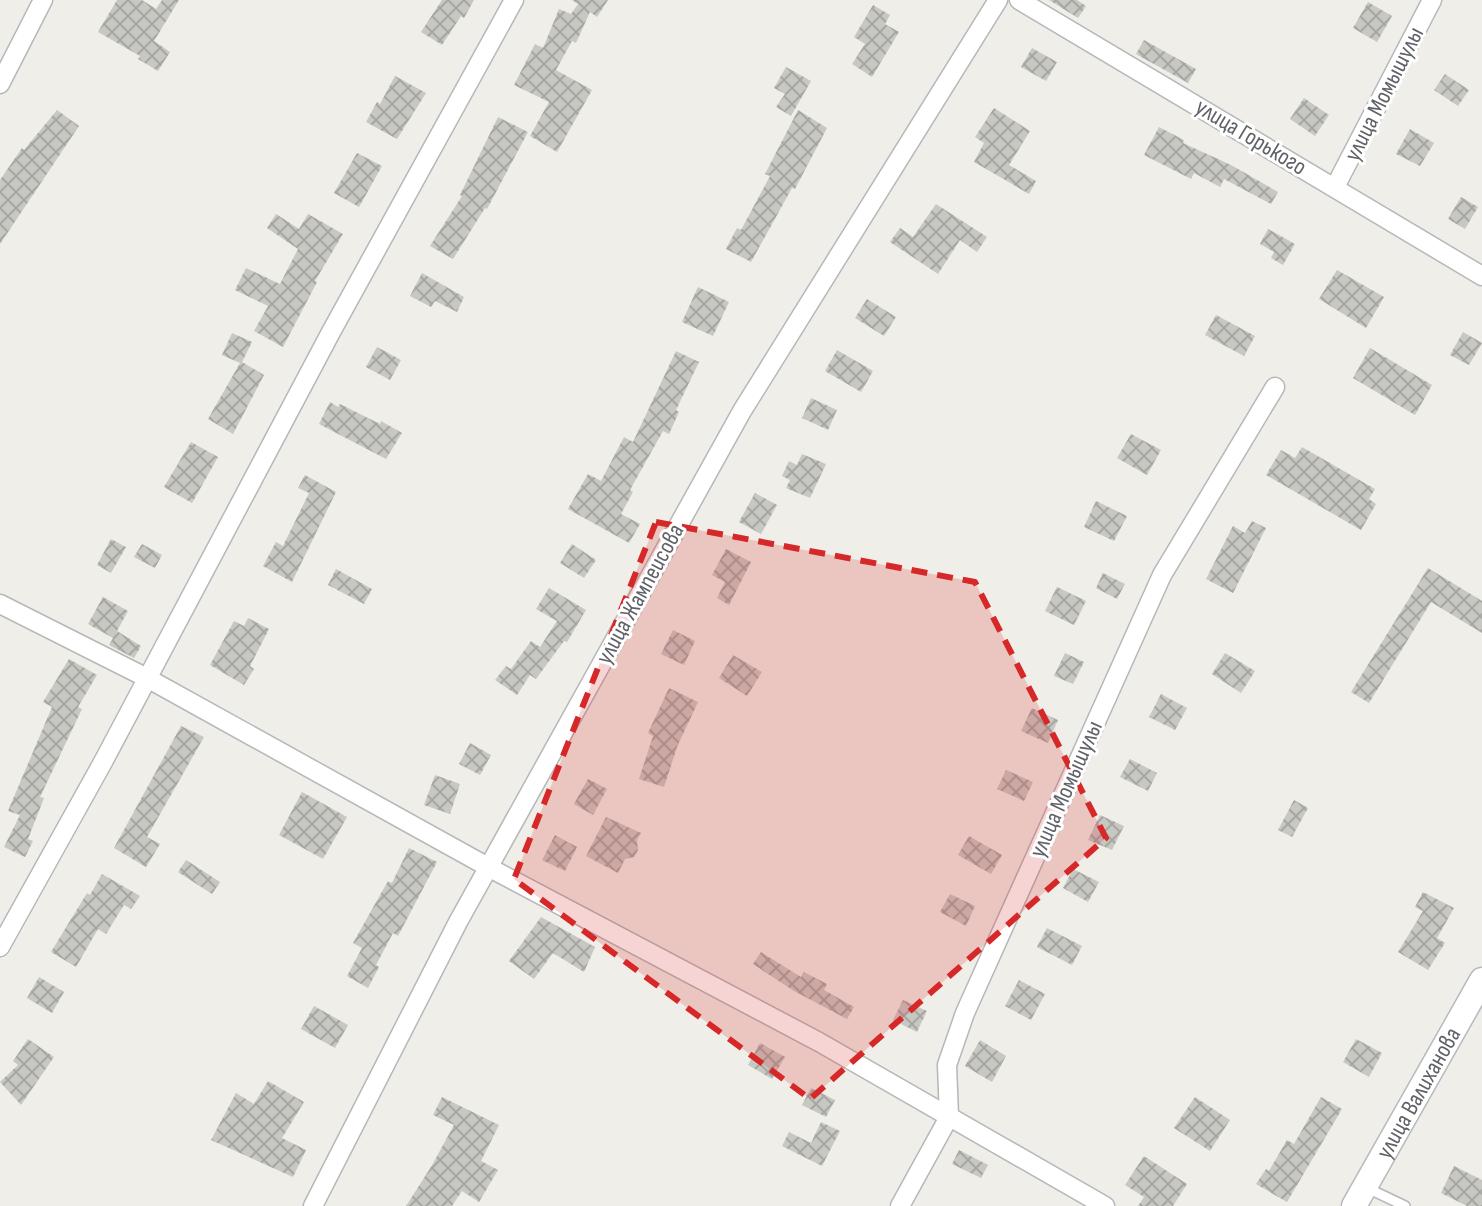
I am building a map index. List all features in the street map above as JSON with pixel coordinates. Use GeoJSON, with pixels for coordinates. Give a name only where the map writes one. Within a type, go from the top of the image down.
{"type":"FeatureCollection","features":[{"type":"Feature","properties":{"kind":"main road","name":"улица Валиханова"},"geometry":{"type":"LineString","coordinates":[[1360,1196],[1482,980]]}},
{"type":"Feature","properties":{"kind":"street"},"geometry":{"type":"LineString","coordinates":[[0,84],[43,0]]}},
{"type":"Feature","properties":{"kind":"street"},"geometry":{"type":"LineString","coordinates":[[0,947],[331,332],[514,0]]}},
{"type":"Feature","properties":{"kind":"street","name":"улица Жампеисова"},"geometry":{"type":"LineString","coordinates":[[313,1206],[488,867],[742,411],[998,0]]}},
{"type":"Feature","properties":{"kind":"street","name":"улица Горького"},"geometry":{"type":"LineString","coordinates":[[1019,0],[1482,276]]}},
{"type":"Feature","properties":{"kind":"street","name":"улица Момышулы"},"geometry":{"type":"LineString","coordinates":[[1335,187],[1432,0]]}},
{"type":"Feature","properties":{"kind":"street","name":"улица Момышулы"},"geometry":{"type":"LineString","coordinates":[[949,1117],[947,1065],[965,1013],[1162,575],[1275,387]]}},
{"type":"Feature","properties":{"kind":"street"},"geometry":{"type":"LineString","coordinates":[[0,604],[147,678],[488,867],[819,1042],[1105,1206]]}},
{"type":"Feature","properties":{"kind":"street"},"geometry":{"type":"LineString","coordinates":[[900,1206],[949,1117]]}},
{"type":"Feature","properties":{"kind":"lane"},"geometry":{"type":"LineString","coordinates":[[1360,1196],[1405,1206]]}},
{"type":"Feature","properties":{"kind":"highlighted area"},"geometry":{"type":"Polygon","coordinates":[[[656,522],[975,582],[1106,838],[810,1099],[514,879],[656,522]]]}},
{"type":"Feature","properties":{"kind":"building"},"geometry":{"type":"Polygon","coordinates":[[[117,0],[142,0],[156,9],[162,0],[179,0],[154,41],[170,52],[158,71],[138,59],[140,56],[98,32],[117,0]]]}},
{"type":"Feature","properties":{"kind":"building"},"geometry":{"type":"Polygon","coordinates":[[[442,0],[474,0],[442,45],[421,32],[442,0]]]}},
{"type":"Feature","properties":{"kind":"building"},"geometry":{"type":"Polygon","coordinates":[[[572,0],[608,0],[597,17],[590,12],[576,43],[572,41],[556,70],[592,90],[557,152],[530,136],[549,102],[514,85],[535,44],[543,48],[559,9],[571,14],[578,4],[572,0]]]}},
{"type":"Feature","properties":{"kind":"building"},"geometry":{"type":"Polygon","coordinates":[[[1049,0],[1077,0],[1086,6],[1078,18],[1049,0]]]}},
{"type":"Feature","properties":{"kind":"building"},"geometry":{"type":"Polygon","coordinates":[[[1368,2],[1392,16],[1377,42],[1353,28],[1368,2]]]}},
{"type":"Feature","properties":{"kind":"building"},"geometry":{"type":"Polygon","coordinates":[[[873,5],[890,15],[885,24],[899,32],[872,77],[852,64],[865,44],[854,37],[873,5]]]}},
{"type":"Feature","properties":{"kind":"building"},"geometry":{"type":"Polygon","coordinates":[[[1144,40],[1196,69],[1188,83],[1136,54],[1144,40]]]}},
{"type":"Feature","properties":{"kind":"building"},"geometry":{"type":"Polygon","coordinates":[[[1032,48],[1057,62],[1046,81],[1021,67],[1032,48]]]}},
{"type":"Feature","properties":{"kind":"building"},"geometry":{"type":"Polygon","coordinates":[[[786,67],[811,81],[791,116],[776,107],[785,94],[774,88],[786,67]]]}},
{"type":"Feature","properties":{"kind":"building"},"geometry":{"type":"Polygon","coordinates":[[[1445,74],[1469,90],[1458,106],[1434,90],[1445,74]]]}},
{"type":"Feature","properties":{"kind":"building"},"geometry":{"type":"Polygon","coordinates":[[[395,76],[426,93],[397,139],[366,122],[395,76]]]}},
{"type":"Feature","properties":{"kind":"building"},"geometry":{"type":"Polygon","coordinates":[[[1304,98],[1329,115],[1315,136],[1290,119],[1304,98]]]}},
{"type":"Feature","properties":{"kind":"building"},"geometry":{"type":"Polygon","coordinates":[[[994,108],[1030,131],[1009,165],[1036,181],[1029,194],[974,162],[984,143],[975,137],[994,108]]]}},
{"type":"Feature","properties":{"kind":"building"},"geometry":{"type":"Polygon","coordinates":[[[57,110],[79,126],[0,244],[0,180],[22,148],[24,150],[57,110]]]}},
{"type":"Feature","properties":{"kind":"building"},"geometry":{"type":"Polygon","coordinates":[[[798,110],[827,128],[751,262],[726,249],[737,228],[741,230],[770,176],[765,174],[798,110]]]}},
{"type":"Feature","properties":{"kind":"building"},"geometry":{"type":"Polygon","coordinates":[[[498,117],[528,132],[487,209],[453,259],[430,246],[462,196],[498,117]]]}},
{"type":"Feature","properties":{"kind":"building"},"geometry":{"type":"Polygon","coordinates":[[[1159,127],[1184,140],[1183,143],[1231,165],[1278,192],[1271,204],[1224,179],[1220,187],[1194,173],[1191,179],[1144,155],[1159,127]]]}},
{"type":"Feature","properties":{"kind":"building"},"geometry":{"type":"Polygon","coordinates":[[[1410,129],[1434,143],[1420,166],[1396,154],[1410,129]]]}},
{"type":"Feature","properties":{"kind":"building"},"geometry":{"type":"Polygon","coordinates":[[[357,153],[382,166],[359,207],[334,193],[357,153]]]}},
{"type":"Feature","properties":{"kind":"building"},"geometry":{"type":"Polygon","coordinates":[[[1461,197],[1478,207],[1465,229],[1448,219],[1461,197]]]}},
{"type":"Feature","properties":{"kind":"building"},"geometry":{"type":"Polygon","coordinates":[[[936,204],[987,237],[977,252],[960,240],[938,274],[890,242],[900,228],[913,237],[936,204]]]}},
{"type":"Feature","properties":{"kind":"building"},"geometry":{"type":"Polygon","coordinates":[[[276,214],[299,229],[308,214],[343,234],[315,281],[283,347],[254,331],[268,306],[235,290],[246,268],[280,284],[298,249],[267,228],[276,214]]]}},
{"type":"Feature","properties":{"kind":"building"},"geometry":{"type":"Polygon","coordinates":[[[1268,229],[1295,244],[1283,265],[1271,258],[1274,252],[1260,244],[1268,229]]]}},
{"type":"Feature","properties":{"kind":"building"},"geometry":{"type":"Polygon","coordinates":[[[1337,270],[1384,297],[1366,328],[1319,299],[1337,270]]]}},
{"type":"Feature","properties":{"kind":"building"},"geometry":{"type":"Polygon","coordinates":[[[422,273],[464,297],[457,312],[435,301],[431,307],[410,296],[422,273]]]}},
{"type":"Feature","properties":{"kind":"building"},"geometry":{"type":"Polygon","coordinates":[[[698,287],[729,302],[713,336],[682,322],[698,287]]]}},
{"type":"Feature","properties":{"kind":"building"},"geometry":{"type":"Polygon","coordinates":[[[867,299],[896,317],[884,336],[855,318],[867,299]]]}},
{"type":"Feature","properties":{"kind":"building"},"geometry":{"type":"Polygon","coordinates":[[[1216,315],[1255,336],[1244,356],[1205,335],[1216,315]]]}},
{"type":"Feature","properties":{"kind":"building"},"geometry":{"type":"Polygon","coordinates":[[[1463,332],[1482,343],[1469,365],[1450,355],[1463,332]]]}},
{"type":"Feature","properties":{"kind":"building"},"geometry":{"type":"Polygon","coordinates":[[[232,333],[252,342],[242,362],[264,375],[233,434],[208,419],[240,363],[222,355],[232,333]]]}},
{"type":"Feature","properties":{"kind":"building"},"geometry":{"type":"Polygon","coordinates":[[[377,347],[401,360],[390,380],[366,367],[377,347]]]}},
{"type":"Feature","properties":{"kind":"building"},"geometry":{"type":"Polygon","coordinates":[[[1370,348],[1432,385],[1415,415],[1353,378],[1370,348]]]}},
{"type":"Feature","properties":{"kind":"building"},"geometry":{"type":"Polygon","coordinates":[[[837,350],[873,371],[861,392],[825,371],[837,350]]]}},
{"type":"Feature","properties":{"kind":"building"},"geometry":{"type":"Polygon","coordinates":[[[676,351],[699,362],[676,410],[679,412],[669,434],[663,431],[630,490],[633,492],[621,514],[640,524],[629,543],[568,509],[588,474],[601,481],[624,437],[633,442],[676,351]]]}},
{"type":"Feature","properties":{"kind":"building"},"geometry":{"type":"Polygon","coordinates":[[[811,398],[837,410],[828,430],[802,418],[811,398]]]}},
{"type":"Feature","properties":{"kind":"building"},"geometry":{"type":"Polygon","coordinates":[[[330,402],[380,424],[381,421],[402,433],[386,459],[319,424],[330,402]]]}},
{"type":"Feature","properties":{"kind":"building"},"geometry":{"type":"Polygon","coordinates":[[[1131,434],[1161,450],[1147,475],[1117,458],[1131,434]]]}},
{"type":"Feature","properties":{"kind":"building"},"geometry":{"type":"Polygon","coordinates":[[[191,442],[218,457],[192,503],[164,487],[191,442]]]}},
{"type":"Feature","properties":{"kind":"building"},"geometry":{"type":"Polygon","coordinates":[[[1302,447],[1375,489],[1369,499],[1376,504],[1361,530],[1266,475],[1281,450],[1295,458],[1302,447]]]}},
{"type":"Feature","properties":{"kind":"building"},"geometry":{"type":"Polygon","coordinates":[[[802,454],[826,464],[810,498],[786,488],[790,480],[782,476],[789,461],[797,465],[802,454]]]}},
{"type":"Feature","properties":{"kind":"building"},"geometry":{"type":"Polygon","coordinates":[[[305,475],[336,492],[292,582],[263,566],[276,542],[283,546],[309,493],[298,488],[305,475]]]}},
{"type":"Feature","properties":{"kind":"building"},"geometry":{"type":"Polygon","coordinates":[[[755,493],[777,505],[761,534],[739,522],[755,493]]]}},
{"type":"Feature","properties":{"kind":"building"},"geometry":{"type":"Polygon","coordinates":[[[1096,501],[1127,516],[1114,541],[1084,527],[1096,501]]]}},
{"type":"Feature","properties":{"kind":"building"},"geometry":{"type":"Polygon","coordinates":[[[1252,521],[1266,528],[1233,593],[1206,579],[1233,526],[1245,533],[1252,521]]]}},
{"type":"Feature","properties":{"kind":"building"},"geometry":{"type":"Polygon","coordinates":[[[111,539],[126,547],[111,573],[97,565],[111,539]]]}},
{"type":"Feature","properties":{"kind":"building"},"geometry":{"type":"Polygon","coordinates":[[[142,544],[162,555],[155,568],[134,557],[142,544]]]}},
{"type":"Feature","properties":{"kind":"building"},"geometry":{"type":"Polygon","coordinates":[[[572,544],[596,560],[584,578],[560,563],[572,544]]]}},
{"type":"Feature","properties":{"kind":"building"},"geometry":{"type":"Polygon","coordinates":[[[726,549],[751,562],[729,605],[717,598],[725,582],[712,575],[726,549]]]}},
{"type":"Feature","properties":{"kind":"building"},"geometry":{"type":"Polygon","coordinates":[[[1428,568],[1482,601],[1482,633],[1431,602],[1369,703],[1351,692],[1428,568]]]}},
{"type":"Feature","properties":{"kind":"building"},"geometry":{"type":"Polygon","coordinates":[[[336,569],[372,589],[364,604],[328,585],[336,569]]]}},
{"type":"Feature","properties":{"kind":"building"},"geometry":{"type":"Polygon","coordinates":[[[1103,573],[1125,584],[1117,599],[1096,588],[1103,573]]]}},
{"type":"Feature","properties":{"kind":"building"},"geometry":{"type":"Polygon","coordinates":[[[1057,587],[1086,601],[1074,625],[1045,611],[1057,587]]]}},
{"type":"Feature","properties":{"kind":"building"},"geometry":{"type":"Polygon","coordinates":[[[549,588],[586,610],[567,642],[564,641],[536,679],[530,675],[517,695],[495,680],[506,666],[511,669],[531,641],[540,647],[557,621],[536,609],[549,588]]]}},
{"type":"Feature","properties":{"kind":"building"},"geometry":{"type":"Polygon","coordinates":[[[103,597],[128,611],[117,631],[141,646],[134,658],[109,645],[113,638],[88,624],[103,597]]]}},
{"type":"Feature","properties":{"kind":"building"},"geometry":{"type":"Polygon","coordinates":[[[248,618],[269,629],[250,666],[254,669],[244,685],[210,665],[234,621],[244,626],[248,618]]]}},
{"type":"Feature","properties":{"kind":"building"},"geometry":{"type":"Polygon","coordinates":[[[673,630],[695,641],[684,665],[661,654],[673,630]]]}},
{"type":"Feature","properties":{"kind":"building"},"geometry":{"type":"Polygon","coordinates":[[[1065,653],[1084,662],[1073,684],[1054,676],[1065,653]]]}},
{"type":"Feature","properties":{"kind":"building"},"geometry":{"type":"Polygon","coordinates":[[[1225,653],[1255,671],[1241,693],[1212,674],[1225,653]]]}},
{"type":"Feature","properties":{"kind":"building"},"geometry":{"type":"Polygon","coordinates":[[[733,655],[762,672],[747,696],[719,678],[733,655]]]}},
{"type":"Feature","properties":{"kind":"building"},"geometry":{"type":"Polygon","coordinates":[[[69,659],[97,675],[78,707],[82,709],[40,797],[44,798],[28,839],[33,841],[25,857],[4,847],[20,815],[8,811],[52,707],[43,702],[69,659]]]}},
{"type":"Feature","properties":{"kind":"building"},"geometry":{"type":"Polygon","coordinates":[[[669,688],[698,702],[677,747],[664,787],[639,779],[653,736],[648,733],[669,688]]]}},
{"type":"Feature","properties":{"kind":"building"},"geometry":{"type":"Polygon","coordinates":[[[1161,694],[1187,708],[1175,730],[1149,717],[1161,694]]]}},
{"type":"Feature","properties":{"kind":"building"},"geometry":{"type":"Polygon","coordinates":[[[1032,708],[1058,720],[1048,743],[1021,731],[1032,708]]]}},
{"type":"Feature","properties":{"kind":"building"},"geometry":{"type":"Polygon","coordinates":[[[181,726],[204,737],[147,837],[160,844],[146,867],[114,848],[181,726]]]}},
{"type":"Feature","properties":{"kind":"building"},"geometry":{"type":"Polygon","coordinates":[[[470,743],[491,755],[480,775],[459,764],[470,743]]]}},
{"type":"Feature","properties":{"kind":"building"},"geometry":{"type":"Polygon","coordinates":[[[1130,759],[1157,773],[1148,791],[1120,777],[1130,759]]]}},
{"type":"Feature","properties":{"kind":"building"},"geometry":{"type":"Polygon","coordinates":[[[1006,770],[1033,782],[1024,801],[997,789],[1006,770]]]}},
{"type":"Feature","properties":{"kind":"building"},"geometry":{"type":"Polygon","coordinates":[[[435,775],[460,784],[450,814],[424,805],[435,775]]]}},
{"type":"Feature","properties":{"kind":"building"},"geometry":{"type":"Polygon","coordinates":[[[588,779],[607,789],[593,815],[574,804],[588,779]]]}},
{"type":"Feature","properties":{"kind":"building"},"geometry":{"type":"Polygon","coordinates":[[[302,792],[347,817],[323,859],[279,835],[302,792]]]}},
{"type":"Feature","properties":{"kind":"building"},"geometry":{"type":"Polygon","coordinates":[[[1294,800],[1308,808],[1292,837],[1278,830],[1294,800]]]}},
{"type":"Feature","properties":{"kind":"building"},"geometry":{"type":"Polygon","coordinates":[[[1100,815],[1124,826],[1112,850],[1088,840],[1100,815]]]}},
{"type":"Feature","properties":{"kind":"building"},"geometry":{"type":"Polygon","coordinates":[[[606,817],[641,833],[634,857],[625,859],[618,873],[586,856],[606,817]]]}},
{"type":"Feature","properties":{"kind":"building"},"geometry":{"type":"Polygon","coordinates":[[[555,835],[577,847],[565,871],[542,860],[555,835]]]}},
{"type":"Feature","properties":{"kind":"building"},"geometry":{"type":"Polygon","coordinates":[[[969,836],[1002,855],[991,874],[958,855],[969,836]]]}},
{"type":"Feature","properties":{"kind":"building"},"geometry":{"type":"Polygon","coordinates":[[[409,848],[437,862],[398,936],[393,933],[368,988],[347,976],[362,948],[353,943],[388,881],[392,883],[409,848]]]}},
{"type":"Feature","properties":{"kind":"building"},"geometry":{"type":"Polygon","coordinates":[[[186,860],[220,882],[212,894],[178,872],[186,860]]]}},
{"type":"Feature","properties":{"kind":"building"},"geometry":{"type":"Polygon","coordinates":[[[1073,869],[1099,882],[1088,902],[1063,888],[1073,869]]]}},
{"type":"Feature","properties":{"kind":"building"},"geometry":{"type":"Polygon","coordinates":[[[102,874],[140,896],[131,909],[124,905],[106,934],[98,929],[76,967],[51,952],[102,874]]]}},
{"type":"Feature","properties":{"kind":"building"},"geometry":{"type":"Polygon","coordinates":[[[1423,892],[1454,908],[1437,938],[1445,943],[1428,970],[1398,952],[1423,911],[1415,907],[1423,892]]]}},
{"type":"Feature","properties":{"kind":"building"},"geometry":{"type":"Polygon","coordinates":[[[950,894],[975,906],[966,926],[940,912],[950,894]]]}},
{"type":"Feature","properties":{"kind":"building"},"geometry":{"type":"Polygon","coordinates":[[[541,917],[595,947],[584,972],[553,953],[534,979],[509,961],[541,917]]]}},
{"type":"Feature","properties":{"kind":"building"},"geometry":{"type":"Polygon","coordinates":[[[1047,928],[1082,946],[1072,965],[1037,947],[1047,928]]]}},
{"type":"Feature","properties":{"kind":"building"},"geometry":{"type":"Polygon","coordinates":[[[761,952],[801,977],[804,972],[827,984],[824,990],[854,1007],[847,1019],[794,991],[753,964],[761,952]]]}},
{"type":"Feature","properties":{"kind":"building"},"geometry":{"type":"Polygon","coordinates":[[[39,977],[64,992],[52,1013],[27,998],[39,977]]]}},
{"type":"Feature","properties":{"kind":"building"},"geometry":{"type":"Polygon","coordinates":[[[1019,980],[1045,994],[1031,1020],[1005,1006],[1019,980]]]}},
{"type":"Feature","properties":{"kind":"building"},"geometry":{"type":"Polygon","coordinates":[[[903,1000],[927,1011],[917,1032],[893,1020],[903,1000]]]}},
{"type":"Feature","properties":{"kind":"building"},"geometry":{"type":"Polygon","coordinates":[[[314,1006],[348,1025],[335,1048],[301,1029],[314,1006]]]}},
{"type":"Feature","properties":{"kind":"building"},"geometry":{"type":"Polygon","coordinates":[[[28,1039],[54,1057],[21,1105],[0,1082],[18,1065],[13,1061],[28,1039]]]}},
{"type":"Feature","properties":{"kind":"building"},"geometry":{"type":"Polygon","coordinates":[[[1356,1039],[1382,1053],[1369,1077],[1343,1062],[1356,1039]]]}},
{"type":"Feature","properties":{"kind":"building"},"geometry":{"type":"Polygon","coordinates":[[[980,1040],[1006,1056],[992,1082],[965,1066],[980,1040]]]}},
{"type":"Feature","properties":{"kind":"building"},"geometry":{"type":"Polygon","coordinates":[[[760,1043],[785,1057],[772,1079],[748,1065],[760,1043]]]}},
{"type":"Feature","properties":{"kind":"building"},"geometry":{"type":"Polygon","coordinates":[[[268,1081],[304,1102],[282,1138],[306,1150],[293,1177],[211,1140],[236,1093],[254,1104],[268,1081]]]}},
{"type":"Feature","properties":{"kind":"building"},"geometry":{"type":"Polygon","coordinates":[[[811,1088],[835,1100],[826,1117],[802,1105],[811,1088]]]}},
{"type":"Feature","properties":{"kind":"building"},"geometry":{"type":"Polygon","coordinates":[[[442,1097],[499,1125],[481,1161],[498,1170],[479,1202],[462,1191],[452,1206],[406,1206],[454,1125],[433,1115],[442,1097]]]}},
{"type":"Feature","properties":{"kind":"building"},"geometry":{"type":"Polygon","coordinates":[[[1195,1097],[1230,1120],[1210,1151],[1174,1128],[1195,1097]]]}},
{"type":"Feature","properties":{"kind":"building"},"geometry":{"type":"Polygon","coordinates":[[[1321,1097],[1342,1109],[1287,1202],[1256,1184],[1266,1169],[1269,1171],[1287,1140],[1294,1144],[1321,1097]]]}},
{"type":"Feature","properties":{"kind":"building"},"geometry":{"type":"Polygon","coordinates":[[[821,1122],[840,1131],[822,1166],[782,1146],[789,1132],[811,1143],[821,1122]]]}},
{"type":"Feature","properties":{"kind":"building"},"geometry":{"type":"Polygon","coordinates":[[[959,1150],[988,1165],[981,1178],[952,1164],[959,1150]]]}},
{"type":"Feature","properties":{"kind":"building"},"geometry":{"type":"Polygon","coordinates":[[[1144,1156],[1187,1184],[1173,1206],[1138,1206],[1144,1197],[1125,1185],[1144,1156]]]}},
{"type":"Feature","properties":{"kind":"building"},"geometry":{"type":"Polygon","coordinates":[[[1454,1166],[1482,1180],[1482,1206],[1467,1206],[1441,1193],[1454,1166]]]}}]}
